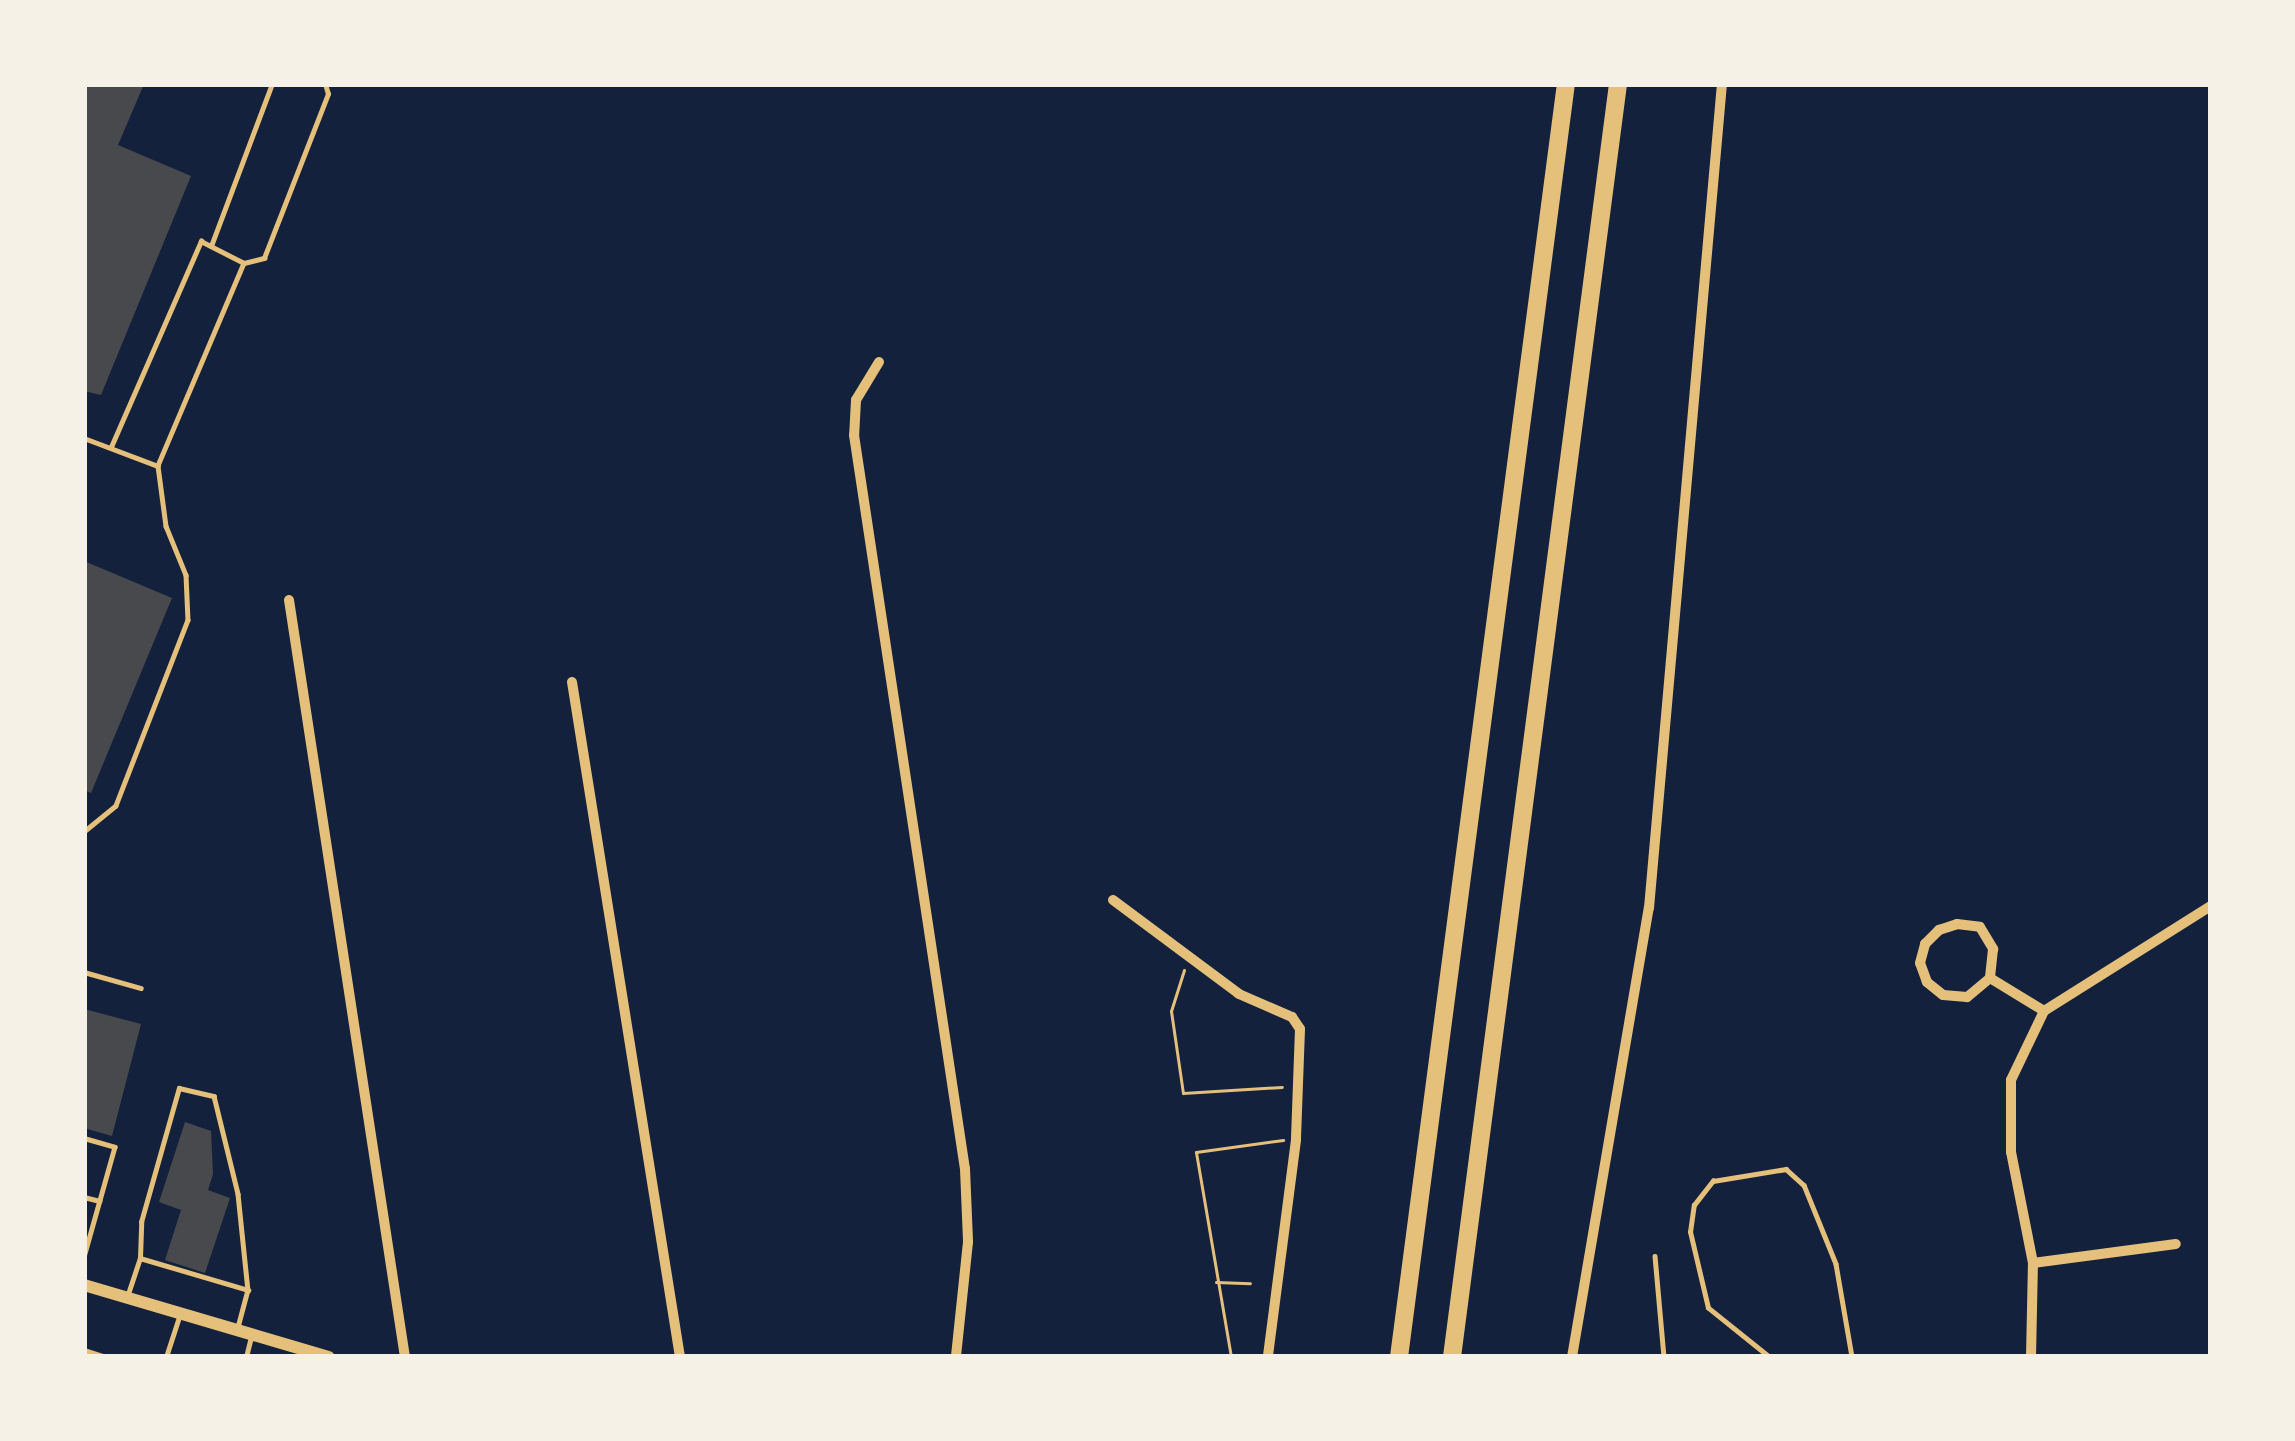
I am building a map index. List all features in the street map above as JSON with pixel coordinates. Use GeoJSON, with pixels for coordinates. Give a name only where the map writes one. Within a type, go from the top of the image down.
{"type":"FeatureCollection","features":[{"type":"Feature","properties":{"kind":"highway"},"geometry":{"type":"LineString","coordinates":[[1399,1357],[1566,84]]}},
{"type":"Feature","properties":{"kind":"highway"},"geometry":{"type":"LineString","coordinates":[[1452,1357],[1618,84]]}},
{"type":"Feature","properties":{"kind":"street"},"geometry":{"type":"LineString","coordinates":[[1572,1357],[1649,908],[1722,84]]}},
{"type":"Feature","properties":{"kind":"street"},"geometry":{"type":"LineString","coordinates":[[879,362],[856,400],[854,435],[965,1169],[968,1242],[956,1357]]}},
{"type":"Feature","properties":{"kind":"street"},"geometry":{"type":"LineString","coordinates":[[290,600],[405,1357]]}},
{"type":"Feature","properties":{"kind":"street"},"geometry":{"type":"LineString","coordinates":[[572,682],[680,1357]]}},
{"type":"Feature","properties":{"kind":"street"},"geometry":{"type":"LineString","coordinates":[[1112,900],[1239,994],[1292,1016],[1300,1029],[1297,1140],[1268,1357]]}},
{"type":"Feature","properties":{"kind":"street"},"geometry":{"type":"LineString","coordinates":[[2031,1357],[2033,1263],[2011,1152],[2011,1080],[2044,1011],[2211,906]]}},
{"type":"Feature","properties":{"kind":"street"},"geometry":{"type":"LineString","coordinates":[[1957,924],[1980,927],[1993,949],[1990,978],[1967,997],[1943,995],[1927,982],[1920,963],[1925,944],[1957,924]]}},
{"type":"Feature","properties":{"kind":"street"},"geometry":{"type":"LineString","coordinates":[[1990,978],[2044,1011]]}},
{"type":"Feature","properties":{"kind":"street"},"geometry":{"type":"LineString","coordinates":[[2033,1263],[2176,1244]]}},
{"type":"Feature","properties":{"kind":"street"},"geometry":{"type":"LineString","coordinates":[[84,1286],[329,1357]]}},
{"type":"Feature","properties":{"kind":"lane"},"geometry":{"type":"LineString","coordinates":[[211,246],[272,84]]}},
{"type":"Feature","properties":{"kind":"lane"},"geometry":{"type":"LineString","coordinates":[[111,447],[201,241],[244,263],[264,259],[328,94],[325,84]]}},
{"type":"Feature","properties":{"kind":"lane"},"geometry":{"type":"LineString","coordinates":[[84,832],[116,806],[188,620],[186,575],[166,526],[158,466],[244,263]]}},
{"type":"Feature","properties":{"kind":"lane"},"geometry":{"type":"LineString","coordinates":[[84,438],[158,466]]}},
{"type":"Feature","properties":{"kind":"lane"},"geometry":{"type":"LineString","coordinates":[[84,972],[141,988]]}},
{"type":"Feature","properties":{"kind":"lane"},"geometry":{"type":"LineString","coordinates":[[126,1299],[140,1258],[141,1222],[178,1088],[214,1096],[238,1194],[248,1290],[243,1335],[246,1357]]}},
{"type":"Feature","properties":{"kind":"lane"},"geometry":{"type":"LineString","coordinates":[[84,1138],[115,1147],[84,1257]]}},
{"type":"Feature","properties":{"kind":"lane"},"geometry":{"type":"LineString","coordinates":[[1769,1357],[1708,1308],[1690,1232],[1694,1205],[1713,1181],[1786,1169],[1804,1185],[1836,1264],[1852,1357]]}},
{"type":"Feature","properties":{"kind":"lane"},"geometry":{"type":"LineString","coordinates":[[84,1197],[100,1201]]}},
{"type":"Feature","properties":{"kind":"lane"},"geometry":{"type":"LineString","coordinates":[[1654,1256],[1664,1357]]}},
{"type":"Feature","properties":{"kind":"lane"},"geometry":{"type":"LineString","coordinates":[[140,1258],[248,1290]]}},
{"type":"Feature","properties":{"kind":"lane"},"geometry":{"type":"LineString","coordinates":[[166,1357],[179,1315]]}},
{"type":"Feature","properties":{"kind":"lane"},"geometry":{"type":"LineString","coordinates":[[84,1350],[106,1357]]}},
{"type":"Feature","properties":{"kind":"path"},"geometry":{"type":"LineString","coordinates":[[1190,958],[1171,1011],[1183,1093],[1298,1087]]}},
{"type":"Feature","properties":{"kind":"path"},"geometry":{"type":"LineString","coordinates":[[1231,1357],[1214,1282],[1196,1153],[1297,1140]]}},
{"type":"Feature","properties":{"kind":"path"},"geometry":{"type":"LineString","coordinates":[[1214,1282],[1250,1282]]}},
{"type":"Feature","properties":{"kind":"building"},"geometry":{"type":"Polygon","coordinates":[[[84,84],[144,84],[118,145],[191,176],[101,395],[84,391],[84,84]]]}},
{"type":"Feature","properties":{"kind":"building"},"geometry":{"type":"Polygon","coordinates":[[[84,561],[172,598],[91,793],[84,790],[84,561]]]}},
{"type":"Feature","properties":{"kind":"building"},"geometry":{"type":"Polygon","coordinates":[[[84,1009],[141,1024],[112,1136],[84,1128],[84,1009]]]}},
{"type":"Feature","properties":{"kind":"building"},"geometry":{"type":"Polygon","coordinates":[[[185,1122],[211,1131],[213,1174],[208,1190],[230,1198],[205,1273],[165,1260],[181,1210],[159,1202],[185,1122]]]}}]}
